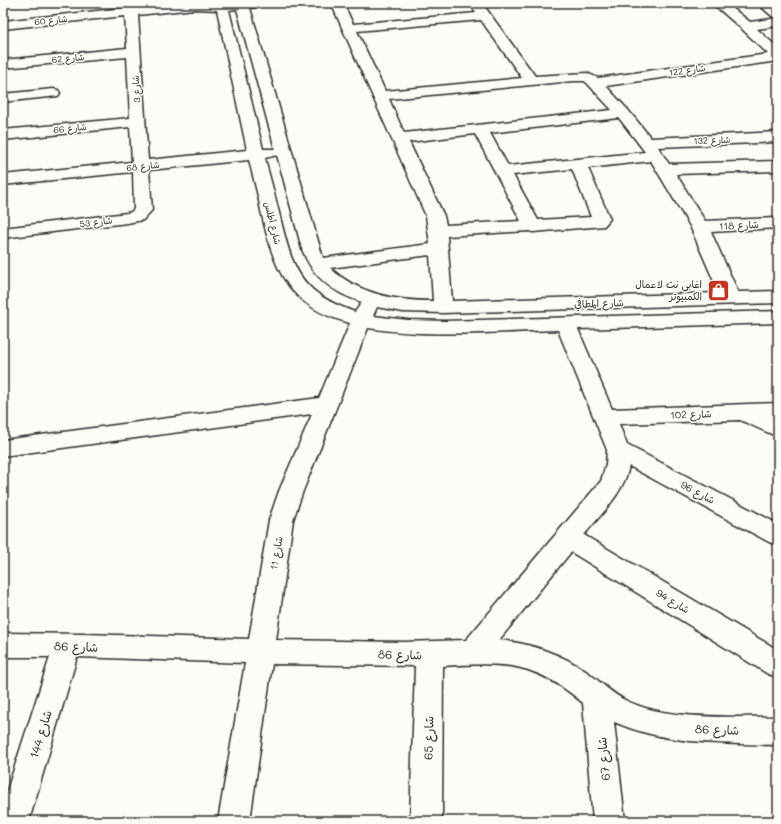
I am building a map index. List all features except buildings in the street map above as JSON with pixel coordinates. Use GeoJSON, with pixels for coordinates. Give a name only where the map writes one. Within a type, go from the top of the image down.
{"type":"FeatureCollection","features":[{"type":"Feature","properties":{"kind":"street"},"geometry":{"type":"LineString","coordinates":[[337,3],[435,216],[439,240],[443,307]]}},
{"type":"Feature","properties":{"kind":"street"},"geometry":{"type":"LineString","coordinates":[[476,3],[531,81]]}},
{"type":"Feature","properties":{"kind":"street"},"geometry":{"type":"LineString","coordinates":[[718,3],[747,26],[778,57]]}},
{"type":"Feature","properties":{"kind":"street"},"geometry":{"type":"LineString","coordinates":[[763,3],[778,14]]}},
{"type":"Feature","properties":{"kind":"street","name":"شارع 60"},"geometry":{"type":"LineString","coordinates":[[3,25],[131,7],[198,4],[247,4]]}},
{"type":"Feature","properties":{"kind":"street","name":"شارع أطلس"},"geometry":{"type":"LineString","coordinates":[[247,4],[283,152],[311,249],[317,264],[329,278],[341,286],[366,310],[401,326],[445,328]]}},
{"type":"Feature","properties":{"kind":"street","name":"شارع أطلس"},"geometry":{"type":"LineString","coordinates":[[222,5],[256,154],[281,253],[291,275],[303,290],[336,312],[366,310],[397,305],[443,307]]}},
{"type":"Feature","properties":{"kind":"street","name":"شارع 3"},"geometry":{"type":"LineString","coordinates":[[131,7],[141,166]]}},
{"type":"Feature","properties":{"kind":"street"},"geometry":{"type":"LineString","coordinates":[[349,28],[485,16]]}},
{"type":"Feature","properties":{"kind":"street"},"geometry":{"type":"LineString","coordinates":[[747,26],[778,22]]}},
{"type":"Feature","properties":{"kind":"street","name":"شارع 62"},"geometry":{"type":"LineString","coordinates":[[3,64],[56,76],[133,52]]}},
{"type":"Feature","properties":{"kind":"street","name":"شارع 122"},"geometry":{"type":"LineString","coordinates":[[596,83],[778,57]]}},
{"type":"Feature","properties":{"kind":"street"},"geometry":{"type":"LineString","coordinates":[[3,98],[56,76]]}},
{"type":"Feature","properties":{"kind":"street"},"geometry":{"type":"LineString","coordinates":[[51,108],[56,76]]}},
{"type":"Feature","properties":{"kind":"street"},"geometry":{"type":"LineString","coordinates":[[379,96],[580,76],[587,77],[596,83],[623,113],[665,169],[700,227],[731,299]]}},
{"type":"Feature","properties":{"kind":"street"},"geometry":{"type":"LineString","coordinates":[[399,138],[623,113]]}},
{"type":"Feature","properties":{"kind":"street","name":"شارع 66"},"geometry":{"type":"LineString","coordinates":[[3,135],[138,122]]}},
{"type":"Feature","properties":{"kind":"street"},"geometry":{"type":"LineString","coordinates":[[480,129],[533,227]]}},
{"type":"Feature","properties":{"kind":"street","name":"شارع 132"},"geometry":{"type":"LineString","coordinates":[[646,143],[778,137]]}},
{"type":"Feature","properties":{"kind":"street","name":"شارع 68"},"geometry":{"type":"LineString","coordinates":[[3,180],[283,152]]}},
{"type":"Feature","properties":{"kind":"street"},"geometry":{"type":"LineString","coordinates":[[503,171],[655,156]]}},
{"type":"Feature","properties":{"kind":"street"},"geometry":{"type":"LineString","coordinates":[[317,264],[439,240],[533,227],[595,223],[600,220],[578,164]]}},
{"type":"Feature","properties":{"kind":"street","name":"شارع 53"},"geometry":{"type":"LineString","coordinates":[[3,233],[137,216],[143,210],[141,166]]}},
{"type":"Feature","properties":{"kind":"street"},"geometry":{"type":"LineString","coordinates":[[665,169],[778,166]]}},
{"type":"Feature","properties":{"kind":"street","name":"شارع 118"},"geometry":{"type":"LineString","coordinates":[[700,227],[778,223]]}},
{"type":"Feature","properties":{"kind":"street","name":"شارع المطافي"},"geometry":{"type":"LineString","coordinates":[[443,307],[778,297]]}},
{"type":"Feature","properties":{"kind":"street","name":"شارع 11"},"geometry":{"type":"LineString","coordinates":[[234,821],[281,520],[291,491],[366,310]]}},
{"type":"Feature","properties":{"kind":"street","name":"شارع المطافي"},"geometry":{"type":"LineString","coordinates":[[445,328],[778,317]]}},
{"type":"Feature","properties":{"kind":"street"},"geometry":{"type":"LineString","coordinates":[[473,652],[610,486],[616,474],[619,462],[618,450],[566,324]]}},
{"type":"Feature","properties":{"kind":"street"},"geometry":{"type":"LineString","coordinates":[[3,448],[327,404]]}},
{"type":"Feature","properties":{"kind":"street","name":"شارع 102"},"geometry":{"type":"LineString","coordinates":[[605,418],[778,411]]}},
{"type":"Feature","properties":{"kind":"street"},"geometry":{"type":"LineString","coordinates":[[742,412],[778,429]]}},
{"type":"Feature","properties":{"kind":"street","name":"شارع 96"},"geometry":{"type":"LineString","coordinates":[[618,450],[778,535]]}},
{"type":"Feature","properties":{"kind":"street","name":"شارع 94"},"geometry":{"type":"LineString","coordinates":[[567,537],[778,665]]}},
{"type":"Feature","properties":{"kind":"street","name":"شارع 86"},"geometry":{"type":"LineString","coordinates":[[3,645],[260,653],[429,654],[499,651],[526,656],[552,666],[576,680],[597,698],[617,710],[639,720],[661,726],[778,731]]}},
{"type":"Feature","properties":{"kind":"street","name":"شارع 144"},"geometry":{"type":"LineString","coordinates":[[13,821],[67,646]]}},
{"type":"Feature","properties":{"kind":"street","name":"شارع 65"},"geometry":{"type":"LineString","coordinates":[[426,821],[429,654]]}},
{"type":"Feature","properties":{"kind":"street","name":"شارع 67"},"geometry":{"type":"LineString","coordinates":[[597,698],[609,821]]}},
{"type":"Feature","properties":{"kind":"place","name":"اغابى نت لاعمال الكمبيوتر"},"geometry":{"type":"Point","coordinates":[718,290]}}]}
